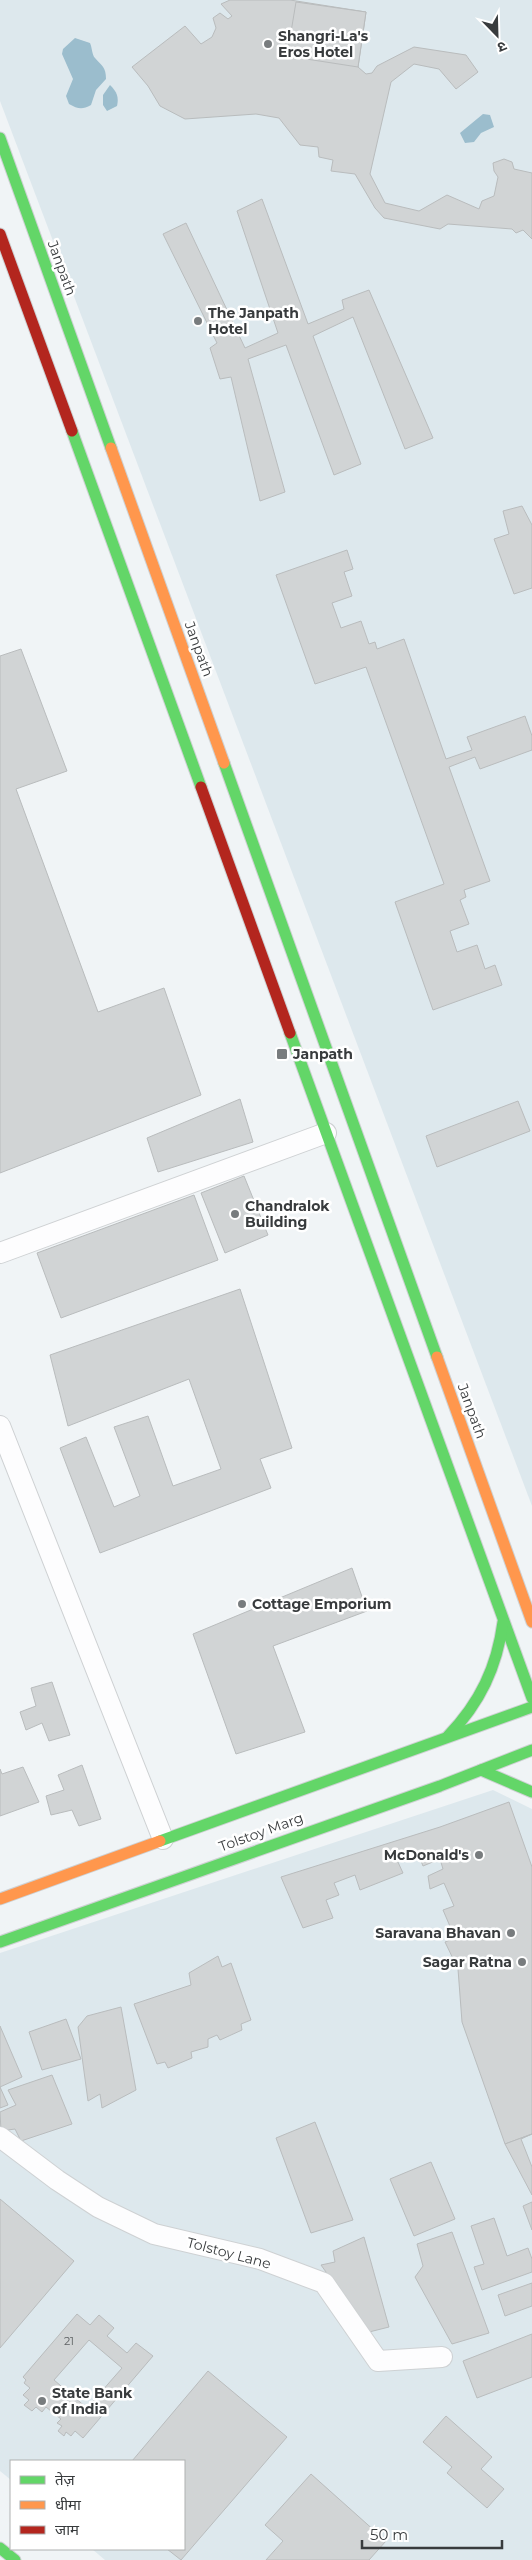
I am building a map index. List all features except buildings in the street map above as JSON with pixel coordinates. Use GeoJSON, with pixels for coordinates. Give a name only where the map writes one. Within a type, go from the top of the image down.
{"type":"FeatureCollection","features":[{"type":"Feature","properties":{"kind":"main road","name":"Janpath"},"geometry":{"type":"LineString","coordinates":[[0,138],[532,1622]]}},
{"type":"Feature","properties":{"kind":"main road"},"geometry":{"type":"LineString","coordinates":[[1,241],[532,1698]]}},
{"type":"Feature","properties":{"kind":"main road"},"geometry":{"type":"LineString","coordinates":[[444,1740],[464,1719],[481,1695],[497,1659],[503,1620]]}},
{"type":"Feature","properties":{"kind":"main road","name":"Tolstoy Marg"},"geometry":{"type":"LineString","coordinates":[[0,1899],[532,1707]]}},
{"type":"Feature","properties":{"kind":"main road","name":"Tolstoy Marg"},"geometry":{"type":"LineString","coordinates":[[0,1942],[532,1750]]}},
{"type":"Feature","properties":{"kind":"main road"},"geometry":{"type":"LineString","coordinates":[[481,1770],[532,1792]]}},
{"type":"Feature","properties":{"kind":"main road"},"geometry":{"type":"LineString","coordinates":[[0,2548],[14,2560]]}},
{"type":"Feature","properties":{"kind":"street"},"geometry":{"type":"LineString","coordinates":[[0,1252],[326,1133]]}},
{"type":"Feature","properties":{"kind":"street"},"geometry":{"type":"LineString","coordinates":[[0,1426],[163,1839]]}},
{"type":"Feature","properties":{"kind":"street","name":"Tolstoy Lane"},"geometry":{"type":"LineString","coordinates":[[0,2137],[57,2180],[98,2207],[154,2234],[260,2259],[324,2284],[378,2362],[442,2357]]}},
{"type":"Feature","properties":{"kind":"shaded area"},"geometry":{"type":"Polygon","coordinates":[[[0,0],[532,0],[532,1506],[0,101],[0,0]]]}},
{"type":"Feature","properties":{"kind":"shaded area"},"geometry":{"type":"Polygon","coordinates":[[[493,1790],[532,1809],[532,2560],[105,2560],[93,2550],[185,2550],[185,2460],[10,2460],[10,2479],[0,2471],[0,1953],[493,1790]]]}},
{"type":"Feature","properties":{"kind":"water"},"geometry":{"type":"Polygon","coordinates":[[[75,38],[90,43],[94,57],[103,67],[106,75],[106,79],[96,90],[91,105],[85,108],[78,108],[69,104],[66,96],[73,79],[62,54],[63,49],[75,38]]]}},
{"type":"Feature","properties":{"kind":"water"},"geometry":{"type":"Polygon","coordinates":[[[110,85],[118,97],[118,103],[117,106],[107,111],[103,105],[103,95],[110,85]]]}},
{"type":"Feature","properties":{"kind":"water"},"geometry":{"type":"Polygon","coordinates":[[[483,114],[490,115],[494,127],[481,133],[474,142],[465,143],[460,133],[483,114]]]}},
{"type":"Feature","properties":{"kind":"traffic: fast"},"geometry":{"type":"LineString","coordinates":[[0,138],[111,448]]}},
{"type":"Feature","properties":{"kind":"traffic: fast"},"geometry":{"type":"LineString","coordinates":[[72,431],[201,787]]}},
{"type":"Feature","properties":{"kind":"traffic: fast"},"geometry":{"type":"LineString","coordinates":[[224,763],[437,1357]]}},
{"type":"Feature","properties":{"kind":"traffic: fast"},"geometry":{"type":"LineString","coordinates":[[290,1033],[532,1698]]}},
{"type":"Feature","properties":{"kind":"traffic: fast"},"geometry":{"type":"LineString","coordinates":[[448,1736],[469,1711],[485,1684],[496,1654],[503,1622]]}},
{"type":"Feature","properties":{"kind":"traffic: fast"},"geometry":{"type":"LineString","coordinates":[[160,1841],[532,1707]]}},
{"type":"Feature","properties":{"kind":"traffic: fast"},"geometry":{"type":"LineString","coordinates":[[0,1942],[440,1786],[532,1750]]}},
{"type":"Feature","properties":{"kind":"traffic: fast"},"geometry":{"type":"LineString","coordinates":[[481,1770],[532,1792]]}},
{"type":"Feature","properties":{"kind":"traffic: fast"},"geometry":{"type":"LineString","coordinates":[[0,2548],[15,2560]]}},
{"type":"Feature","properties":{"kind":"traffic: slow"},"geometry":{"type":"LineString","coordinates":[[111,448],[224,763]]}},
{"type":"Feature","properties":{"kind":"traffic: slow"},"geometry":{"type":"LineString","coordinates":[[437,1357],[532,1622]]}},
{"type":"Feature","properties":{"kind":"traffic: slow"},"geometry":{"type":"LineString","coordinates":[[0,1899],[160,1841]]}},
{"type":"Feature","properties":{"kind":"traffic: jam"},"geometry":{"type":"LineString","coordinates":[[0,234],[72,431]]}},
{"type":"Feature","properties":{"kind":"traffic: jam"},"geometry":{"type":"LineString","coordinates":[[201,787],[290,1033]]}},
{"type":"Feature","properties":{"kind":"place","name":"Shangri-La's Eros Hotel"},"geometry":{"type":"Point","coordinates":[268,44]}},
{"type":"Feature","properties":{"kind":"place","name":"The Janpath Hotel"},"geometry":{"type":"Point","coordinates":[198,321]}},
{"type":"Feature","properties":{"kind":"place","name":"Janpath"},"geometry":{"type":"Point","coordinates":[282,1054]}},
{"type":"Feature","properties":{"kind":"place","name":"Chandralok Building"},"geometry":{"type":"Point","coordinates":[235,1214]}},
{"type":"Feature","properties":{"kind":"place","name":"Cottage Emporium"},"geometry":{"type":"Point","coordinates":[242,1604]}},
{"type":"Feature","properties":{"kind":"place","name":"McDonald's"},"geometry":{"type":"Point","coordinates":[479,1855]}},
{"type":"Feature","properties":{"kind":"place","name":"Saravana Bhavan"},"geometry":{"type":"Point","coordinates":[511,1933]}},
{"type":"Feature","properties":{"kind":"place","name":"Sagar Ratna"},"geometry":{"type":"Point","coordinates":[522,1962]}},
{"type":"Feature","properties":{"kind":"place","name":"State Bank of India"},"geometry":{"type":"Point","coordinates":[42,2401]}}]}
